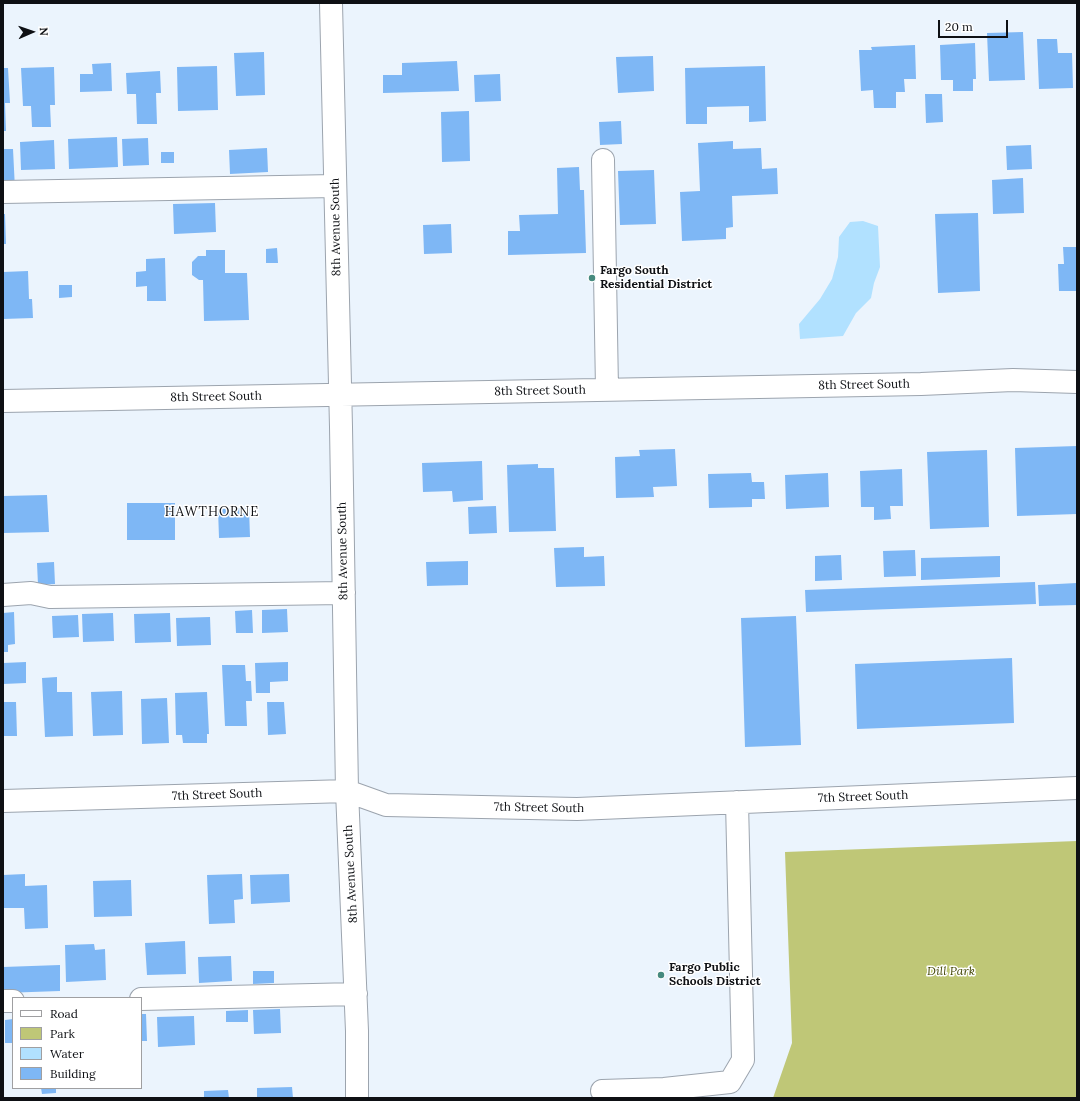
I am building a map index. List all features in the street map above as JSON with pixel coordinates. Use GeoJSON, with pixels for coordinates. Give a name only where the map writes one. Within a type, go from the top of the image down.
{"type":"FeatureCollection","features":[{"type":"Feature","properties":{"kind":"street","name":"8th Avenue South"},"geometry":{"type":"LineString","coordinates":[[331,3],[347,791],[356,994],[357,1098]]}},
{"type":"Feature","properties":{"kind":"street"},"geometry":{"type":"LineString","coordinates":[[603,160],[607,389]]}},
{"type":"Feature","properties":{"kind":"street"},"geometry":{"type":"LineString","coordinates":[[3,192],[335,186]]}},
{"type":"Feature","properties":{"kind":"street","name":"8th Street South"},"geometry":{"type":"LineString","coordinates":[[3,402],[340,394],[913,384],[1013,380],[1077,382]]}},
{"type":"Feature","properties":{"kind":"street"},"geometry":{"type":"LineString","coordinates":[[3,595],[31,594],[50,596],[344,593]]}},
{"type":"Feature","properties":{"kind":"street","name":"7th Street South"},"geometry":{"type":"LineString","coordinates":[[3,801],[347,791],[386,805],[577,809],[1077,788]]}},
{"type":"Feature","properties":{"kind":"street"},"geometry":{"type":"LineString","coordinates":[[602,1091],[664,1089],[730,1082],[743,1060],[737,802]]}},
{"type":"Feature","properties":{"kind":"street"},"geometry":{"type":"LineString","coordinates":[[142,998],[356,994]]}},
{"type":"Feature","properties":{"kind":"green space","name":"Dill Park"},"geometry":{"type":"Polygon","coordinates":[[[1077,841],[1077,1098],[773,1098],[792,1043],[785,852],[1077,841]]]}},
{"type":"Feature","properties":{"kind":"water"},"geometry":{"type":"Polygon","coordinates":[[[863,221],[878,226],[880,267],[874,283],[871,298],[856,313],[843,336],[800,339],[799,324],[820,299],[832,279],[838,257],[839,237],[850,222],[863,221]]]}},
{"type":"Feature","properties":{"kind":"building"},"geometry":{"type":"Polygon","coordinates":[[[1023,32],[1025,80],[989,81],[987,33],[1023,32]]]}},
{"type":"Feature","properties":{"kind":"building"},"geometry":{"type":"Polygon","coordinates":[[[1037,39],[1057,39],[1058,53],[1072,53],[1073,88],[1039,89],[1037,39]]]}},
{"type":"Feature","properties":{"kind":"building"},"geometry":{"type":"Polygon","coordinates":[[[975,43],[976,79],[973,79],[973,91],[953,91],[953,80],[941,80],[940,45],[975,43]]]}},
{"type":"Feature","properties":{"kind":"building"},"geometry":{"type":"Polygon","coordinates":[[[915,45],[916,79],[904,79],[905,92],[896,92],[896,108],[874,108],[873,90],[861,91],[859,50],[872,50],[871,47],[915,45]]]}},
{"type":"Feature","properties":{"kind":"building"},"geometry":{"type":"Polygon","coordinates":[[[264,52],[265,95],[236,96],[234,53],[264,52]]]}},
{"type":"Feature","properties":{"kind":"building"},"geometry":{"type":"Polygon","coordinates":[[[653,56],[654,91],[618,93],[616,57],[653,56]]]}},
{"type":"Feature","properties":{"kind":"building"},"geometry":{"type":"Polygon","coordinates":[[[457,61],[459,91],[383,93],[383,75],[402,75],[402,63],[457,61]]]}},
{"type":"Feature","properties":{"kind":"building"},"geometry":{"type":"Polygon","coordinates":[[[111,63],[112,91],[80,92],[80,74],[93,74],[92,64],[111,63]]]}},
{"type":"Feature","properties":{"kind":"building"},"geometry":{"type":"Polygon","coordinates":[[[217,66],[218,110],[178,111],[177,67],[217,66]]]}},
{"type":"Feature","properties":{"kind":"building"},"geometry":{"type":"Polygon","coordinates":[[[765,66],[766,121],[749,122],[749,106],[707,107],[707,124],[686,124],[685,68],[765,66]]]}},
{"type":"Feature","properties":{"kind":"building"},"geometry":{"type":"Polygon","coordinates":[[[54,67],[55,105],[50,105],[51,127],[32,127],[31,106],[23,106],[21,68],[54,67]]]}},
{"type":"Feature","properties":{"kind":"building"},"geometry":{"type":"Polygon","coordinates":[[[3,68],[8,68],[10,103],[5,103],[6,131],[3,131],[3,68]]]}},
{"type":"Feature","properties":{"kind":"building"},"geometry":{"type":"Polygon","coordinates":[[[160,71],[161,93],[156,93],[157,124],[137,124],[136,94],[127,94],[126,73],[160,71]]]}},
{"type":"Feature","properties":{"kind":"building"},"geometry":{"type":"Polygon","coordinates":[[[500,74],[501,101],[475,102],[474,75],[500,74]]]}},
{"type":"Feature","properties":{"kind":"building"},"geometry":{"type":"Polygon","coordinates":[[[925,94],[942,94],[943,122],[926,123],[925,94]]]}},
{"type":"Feature","properties":{"kind":"building"},"geometry":{"type":"Polygon","coordinates":[[[469,111],[470,161],[442,162],[441,112],[469,111]]]}},
{"type":"Feature","properties":{"kind":"building"},"geometry":{"type":"Polygon","coordinates":[[[621,121],[622,144],[600,145],[599,122],[621,121]]]}},
{"type":"Feature","properties":{"kind":"building"},"geometry":{"type":"Polygon","coordinates":[[[117,137],[118,167],[69,169],[68,139],[117,137]]]}},
{"type":"Feature","properties":{"kind":"building"},"geometry":{"type":"Polygon","coordinates":[[[148,138],[149,165],[123,166],[122,139],[148,138]]]}},
{"type":"Feature","properties":{"kind":"building"},"geometry":{"type":"Polygon","coordinates":[[[54,140],[55,169],[21,170],[20,142],[54,140]]]}},
{"type":"Feature","properties":{"kind":"building"},"geometry":{"type":"Polygon","coordinates":[[[733,141],[733,149],[761,148],[762,169],[777,168],[778,194],[732,196],[733,227],[726,228],[726,239],[682,241],[680,192],[700,191],[698,143],[733,141]]]}},
{"type":"Feature","properties":{"kind":"building"},"geometry":{"type":"Polygon","coordinates":[[[1031,145],[1032,169],[1007,170],[1006,146],[1031,145]]]}},
{"type":"Feature","properties":{"kind":"building"},"geometry":{"type":"Polygon","coordinates":[[[267,148],[268,172],[230,174],[229,150],[267,148]]]}},
{"type":"Feature","properties":{"kind":"building"},"geometry":{"type":"Polygon","coordinates":[[[3,149],[13,149],[15,189],[3,189],[3,149]]]}},
{"type":"Feature","properties":{"kind":"building"},"geometry":{"type":"Polygon","coordinates":[[[161,152],[174,152],[174,163],[161,163],[161,152]]]}},
{"type":"Feature","properties":{"kind":"building"},"geometry":{"type":"Polygon","coordinates":[[[579,167],[580,190],[584,190],[586,253],[508,255],[508,231],[520,231],[519,215],[558,214],[557,168],[579,167]]]}},
{"type":"Feature","properties":{"kind":"building"},"geometry":{"type":"Polygon","coordinates":[[[654,170],[656,224],[620,225],[618,171],[654,170]]]}},
{"type":"Feature","properties":{"kind":"building"},"geometry":{"type":"Polygon","coordinates":[[[1023,178],[1024,213],[993,214],[992,180],[1023,178]]]}},
{"type":"Feature","properties":{"kind":"building"},"geometry":{"type":"Polygon","coordinates":[[[215,203],[216,232],[174,234],[173,204],[215,203]]]}},
{"type":"Feature","properties":{"kind":"building"},"geometry":{"type":"Polygon","coordinates":[[[978,213],[980,291],[938,293],[935,214],[978,213]]]}},
{"type":"Feature","properties":{"kind":"building"},"geometry":{"type":"Polygon","coordinates":[[[3,214],[5,214],[6,244],[3,244],[3,214]]]}},
{"type":"Feature","properties":{"kind":"building"},"geometry":{"type":"Polygon","coordinates":[[[451,224],[452,253],[424,254],[423,225],[451,224]]]}},
{"type":"Feature","properties":{"kind":"building"},"geometry":{"type":"Polygon","coordinates":[[[1063,247],[1077,247],[1077,291],[1059,291],[1058,264],[1064,264],[1063,247]]]}},
{"type":"Feature","properties":{"kind":"building"},"geometry":{"type":"Polygon","coordinates":[[[277,248],[278,263],[266,263],[266,249],[277,248]]]}},
{"type":"Feature","properties":{"kind":"building"},"geometry":{"type":"Polygon","coordinates":[[[206,250],[225,250],[225,273],[247,273],[249,320],[204,321],[203,280],[199,280],[192,275],[192,262],[198,256],[206,256],[206,250]]]}},
{"type":"Feature","properties":{"kind":"building"},"geometry":{"type":"Polygon","coordinates":[[[165,258],[166,301],[147,301],[147,286],[136,287],[136,272],[146,271],[146,259],[165,258]]]}},
{"type":"Feature","properties":{"kind":"building"},"geometry":{"type":"Polygon","coordinates":[[[28,271],[29,299],[32,299],[33,318],[3,319],[3,272],[28,271]]]}},
{"type":"Feature","properties":{"kind":"building"},"geometry":{"type":"Polygon","coordinates":[[[59,285],[72,285],[72,297],[59,298],[59,285]]]}},
{"type":"Feature","properties":{"kind":"building"},"geometry":{"type":"Polygon","coordinates":[[[1077,446],[1077,514],[1017,516],[1015,448],[1077,446]]]}},
{"type":"Feature","properties":{"kind":"building"},"geometry":{"type":"Polygon","coordinates":[[[675,449],[677,486],[653,487],[654,497],[616,498],[615,457],[640,456],[639,450],[675,449]]]}},
{"type":"Feature","properties":{"kind":"building"},"geometry":{"type":"Polygon","coordinates":[[[987,450],[989,527],[930,529],[927,452],[987,450]]]}},
{"type":"Feature","properties":{"kind":"building"},"geometry":{"type":"Polygon","coordinates":[[[482,461],[483,500],[453,502],[452,491],[423,492],[422,463],[482,461]]]}},
{"type":"Feature","properties":{"kind":"building"},"geometry":{"type":"Polygon","coordinates":[[[538,464],[538,468],[554,468],[556,531],[509,532],[507,465],[538,464]]]}},
{"type":"Feature","properties":{"kind":"building"},"geometry":{"type":"Polygon","coordinates":[[[902,469],[903,506],[890,506],[891,519],[874,520],[874,507],[861,507],[860,471],[902,469]]]}},
{"type":"Feature","properties":{"kind":"building"},"geometry":{"type":"Polygon","coordinates":[[[751,473],[752,482],[764,482],[765,499],[752,499],[752,507],[709,508],[708,474],[751,473]]]}},
{"type":"Feature","properties":{"kind":"building"},"geometry":{"type":"Polygon","coordinates":[[[828,473],[829,507],[786,509],[785,475],[828,473]]]}},
{"type":"Feature","properties":{"kind":"building"},"geometry":{"type":"Polygon","coordinates":[[[47,495],[49,532],[3,533],[3,496],[47,495]]]}},
{"type":"Feature","properties":{"kind":"building"},"geometry":{"type":"Polygon","coordinates":[[[127,503],[175,503],[175,540],[127,540],[127,503]]]}},
{"type":"Feature","properties":{"kind":"building"},"geometry":{"type":"Polygon","coordinates":[[[496,506],[497,533],[469,534],[468,507],[496,506]]]}},
{"type":"Feature","properties":{"kind":"building"},"geometry":{"type":"Polygon","coordinates":[[[249,508],[250,537],[219,538],[218,509],[249,508]]]}},
{"type":"Feature","properties":{"kind":"building"},"geometry":{"type":"Polygon","coordinates":[[[584,547],[584,557],[604,556],[605,586],[556,587],[554,548],[584,547]]]}},
{"type":"Feature","properties":{"kind":"building"},"geometry":{"type":"Polygon","coordinates":[[[915,550],[916,576],[884,577],[883,551],[915,550]]]}},
{"type":"Feature","properties":{"kind":"building"},"geometry":{"type":"Polygon","coordinates":[[[841,555],[842,580],[815,581],[815,556],[841,555]]]}},
{"type":"Feature","properties":{"kind":"building"},"geometry":{"type":"Polygon","coordinates":[[[1000,556],[1000,577],[921,580],[921,558],[1000,556]]]}},
{"type":"Feature","properties":{"kind":"building"},"geometry":{"type":"Polygon","coordinates":[[[468,561],[468,585],[427,586],[426,562],[468,561]]]}},
{"type":"Feature","properties":{"kind":"building"},"geometry":{"type":"Polygon","coordinates":[[[54,562],[55,584],[38,585],[37,563],[54,562]]]}},
{"type":"Feature","properties":{"kind":"building"},"geometry":{"type":"Polygon","coordinates":[[[1035,582],[1036,604],[806,612],[805,590],[1035,582]]]}},
{"type":"Feature","properties":{"kind":"building"},"geometry":{"type":"Polygon","coordinates":[[[1077,583],[1077,605],[1039,606],[1038,585],[1077,583]]]}},
{"type":"Feature","properties":{"kind":"building"},"geometry":{"type":"Polygon","coordinates":[[[287,609],[288,632],[262,633],[262,610],[287,609]]]}},
{"type":"Feature","properties":{"kind":"building"},"geometry":{"type":"Polygon","coordinates":[[[252,610],[253,633],[236,633],[235,611],[252,610]]]}},
{"type":"Feature","properties":{"kind":"building"},"geometry":{"type":"Polygon","coordinates":[[[14,612],[15,644],[8,645],[8,652],[3,652],[3,613],[14,612]]]}},
{"type":"Feature","properties":{"kind":"building"},"geometry":{"type":"Polygon","coordinates":[[[113,613],[114,641],[83,642],[82,614],[113,613]]]}},
{"type":"Feature","properties":{"kind":"building"},"geometry":{"type":"Polygon","coordinates":[[[170,613],[171,642],[135,643],[134,614],[170,613]]]}},
{"type":"Feature","properties":{"kind":"building"},"geometry":{"type":"Polygon","coordinates":[[[78,615],[79,637],[53,638],[52,616],[78,615]]]}},
{"type":"Feature","properties":{"kind":"building"},"geometry":{"type":"Polygon","coordinates":[[[796,616],[801,745],[745,747],[741,618],[796,616]]]}},
{"type":"Feature","properties":{"kind":"building"},"geometry":{"type":"Polygon","coordinates":[[[210,617],[211,645],[177,646],[176,618],[210,617]]]}},
{"type":"Feature","properties":{"kind":"building"},"geometry":{"type":"Polygon","coordinates":[[[1012,658],[1014,723],[857,729],[855,664],[1012,658]]]}},
{"type":"Feature","properties":{"kind":"building"},"geometry":{"type":"Polygon","coordinates":[[[26,662],[26,683],[3,684],[3,663],[26,662]]]}},
{"type":"Feature","properties":{"kind":"building"},"geometry":{"type":"Polygon","coordinates":[[[288,662],[288,681],[270,682],[270,693],[256,693],[255,663],[288,662]]]}},
{"type":"Feature","properties":{"kind":"building"},"geometry":{"type":"Polygon","coordinates":[[[222,665],[245,665],[246,681],[251,681],[252,701],[246,701],[247,726],[225,726],[222,665]]]}},
{"type":"Feature","properties":{"kind":"building"},"geometry":{"type":"Polygon","coordinates":[[[57,677],[57,692],[72,692],[73,736],[45,737],[42,678],[57,677]]]}},
{"type":"Feature","properties":{"kind":"building"},"geometry":{"type":"Polygon","coordinates":[[[122,691],[123,735],[93,736],[91,692],[122,691]]]}},
{"type":"Feature","properties":{"kind":"building"},"geometry":{"type":"Polygon","coordinates":[[[207,692],[209,734],[207,734],[207,743],[183,743],[182,735],[176,735],[175,693],[207,692]]]}},
{"type":"Feature","properties":{"kind":"building"},"geometry":{"type":"Polygon","coordinates":[[[167,698],[169,743],[142,744],[141,699],[167,698]]]}},
{"type":"Feature","properties":{"kind":"building"},"geometry":{"type":"Polygon","coordinates":[[[3,702],[16,702],[17,736],[3,736],[3,702]]]}},
{"type":"Feature","properties":{"kind":"building"},"geometry":{"type":"Polygon","coordinates":[[[267,702],[284,702],[286,734],[268,735],[267,702]]]}},
{"type":"Feature","properties":{"kind":"building"},"geometry":{"type":"Polygon","coordinates":[[[25,874],[25,886],[47,885],[48,928],[25,929],[24,908],[3,908],[3,875],[25,874]]]}},
{"type":"Feature","properties":{"kind":"building"},"geometry":{"type":"Polygon","coordinates":[[[242,874],[243,899],[234,900],[235,923],[209,924],[207,875],[242,874]]]}},
{"type":"Feature","properties":{"kind":"building"},"geometry":{"type":"Polygon","coordinates":[[[289,874],[290,902],[251,904],[250,875],[289,874]]]}},
{"type":"Feature","properties":{"kind":"building"},"geometry":{"type":"Polygon","coordinates":[[[131,880],[132,916],[94,917],[93,881],[131,880]]]}},
{"type":"Feature","properties":{"kind":"building"},"geometry":{"type":"Polygon","coordinates":[[[185,941],[186,974],[147,975],[145,943],[185,941]]]}},
{"type":"Feature","properties":{"kind":"building"},"geometry":{"type":"Polygon","coordinates":[[[94,944],[95,950],[105,949],[106,980],[66,982],[65,945],[94,944]]]}},
{"type":"Feature","properties":{"kind":"building"},"geometry":{"type":"Polygon","coordinates":[[[231,956],[232,981],[199,983],[198,957],[231,956]]]}},
{"type":"Feature","properties":{"kind":"building"},"geometry":{"type":"Polygon","coordinates":[[[60,965],[60,991],[3,993],[3,967],[60,965]]]}},
{"type":"Feature","properties":{"kind":"building"},"geometry":{"type":"Polygon","coordinates":[[[253,971],[274,971],[274,983],[253,984],[253,971]]]}},
{"type":"Feature","properties":{"kind":"building"},"geometry":{"type":"Polygon","coordinates":[[[280,1009],[281,1033],[254,1034],[253,1010],[280,1009]]]}},
{"type":"Feature","properties":{"kind":"building"},"geometry":{"type":"Polygon","coordinates":[[[248,1010],[248,1022],[226,1022],[226,1011],[248,1010]]]}},
{"type":"Feature","properties":{"kind":"building"},"geometry":{"type":"Polygon","coordinates":[[[142,1014],[146,1014],[147,1041],[142,1041],[142,1014]]]}},
{"type":"Feature","properties":{"kind":"building"},"geometry":{"type":"Polygon","coordinates":[[[194,1016],[195,1045],[158,1047],[157,1017],[194,1016]]]}},
{"type":"Feature","properties":{"kind":"building"},"geometry":{"type":"Polygon","coordinates":[[[12,1019],[12,1043],[5,1043],[5,1020],[12,1019]]]}},
{"type":"Feature","properties":{"kind":"building"},"geometry":{"type":"Polygon","coordinates":[[[292,1087],[293,1098],[257,1098],[257,1088],[292,1087]]]}},
{"type":"Feature","properties":{"kind":"building"},"geometry":{"type":"Polygon","coordinates":[[[41,1089],[56,1089],[56,1093],[42,1094],[41,1089]]]}},
{"type":"Feature","properties":{"kind":"building"},"geometry":{"type":"Polygon","coordinates":[[[228,1090],[229,1098],[204,1098],[204,1091],[228,1090]]]}},
{"type":"Feature","properties":{"kind":"place","name":"Fargo South Residential District"},"geometry":{"type":"Point","coordinates":[592,278]}},
{"type":"Feature","properties":{"kind":"place","name":"Fargo Public Schools District"},"geometry":{"type":"Point","coordinates":[661,975]}},
{"type":"Feature","properties":{"kind":"district","name":"HAWTHORNE"},"geometry":{"type":"Point","coordinates":[212,512]}}]}
